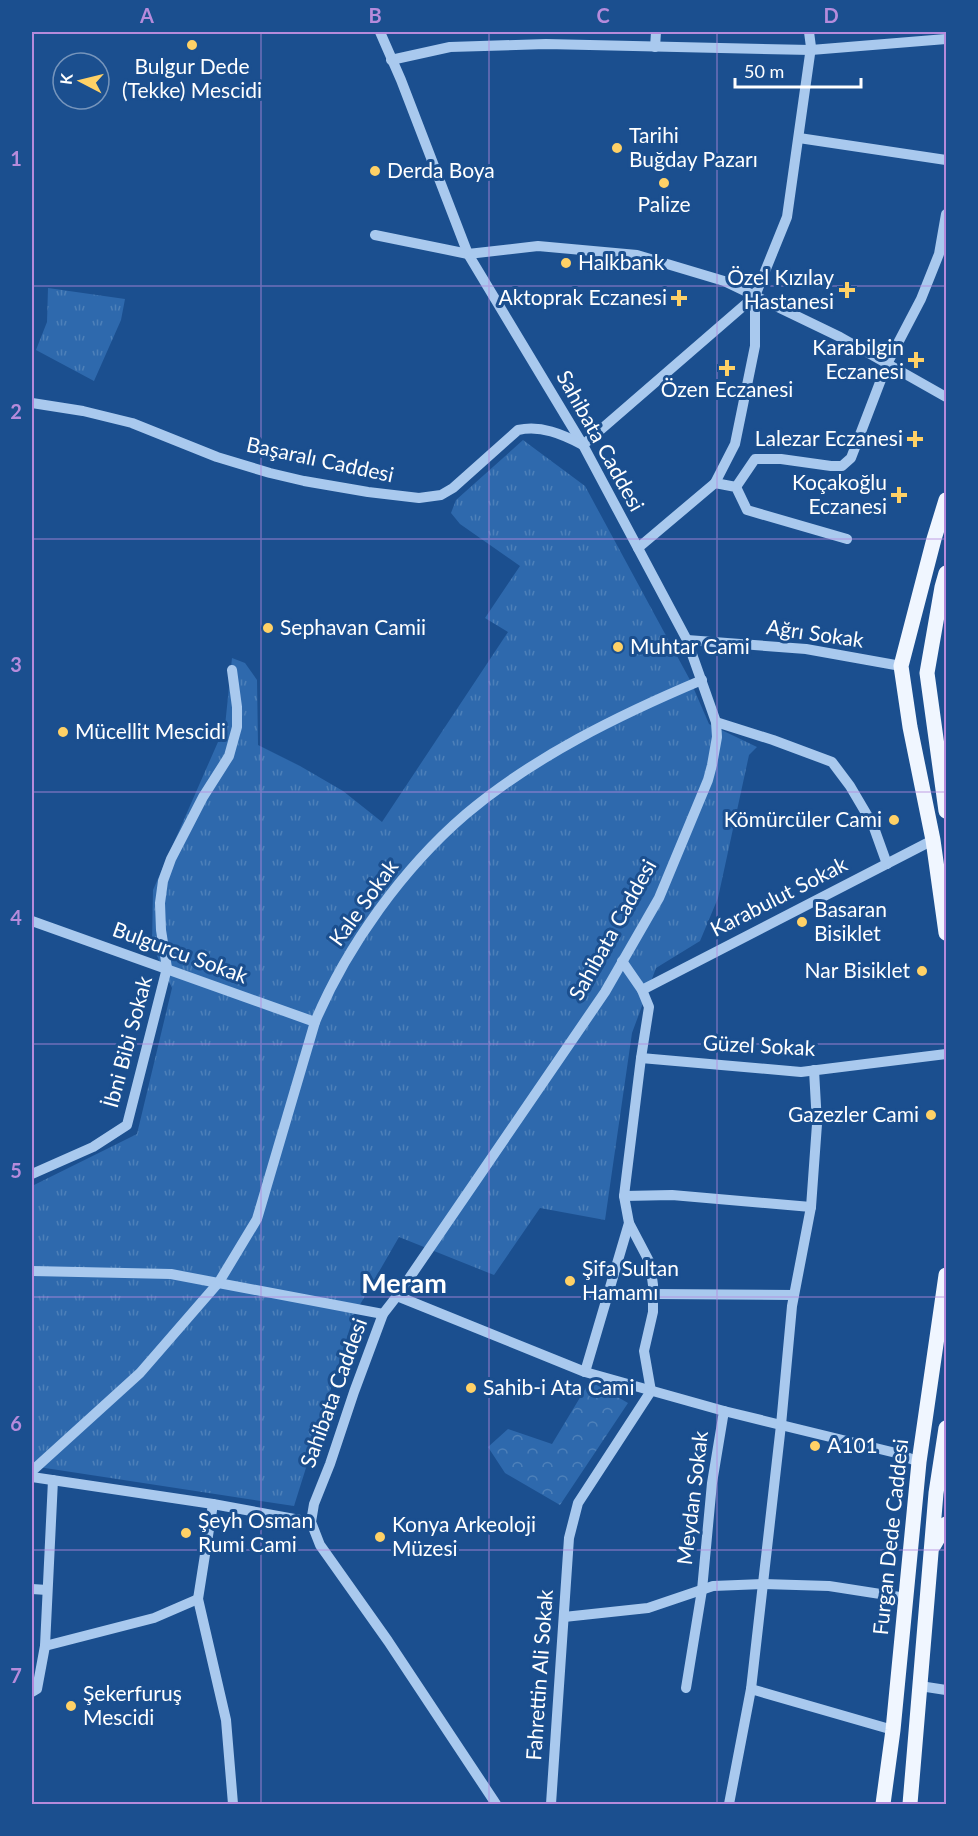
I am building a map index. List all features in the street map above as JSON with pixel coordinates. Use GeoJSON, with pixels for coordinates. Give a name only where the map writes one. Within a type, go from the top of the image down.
{"type":"FeatureCollection","features":[{"type":"Feature","properties":{"kind":"main road"},"geometry":{"type":"LineString","coordinates":[[946,500],[901,666],[910,727],[933,840],[946,933]]}},
{"type":"Feature","properties":{"kind":"main road"},"geometry":{"type":"LineString","coordinates":[[946,573],[927,673],[946,803]]}},
{"type":"Feature","properties":{"kind":"main road","name":"Furgan Dede Caddesi"},"geometry":{"type":"LineString","coordinates":[[882,1804],[893,1730],[920,1462],[946,1275]]}},
{"type":"Feature","properties":{"kind":"main road","name":"Furgan Dede Caddesi"},"geometry":{"type":"LineString","coordinates":[[910,1804],[931,1550],[943,1477],[946,1428]]}},
{"type":"Feature","properties":{"kind":"main road"},"geometry":{"type":"LineString","coordinates":[[920,1462],[944,1455]]}},
{"type":"Feature","properties":{"kind":"main road"},"geometry":{"type":"LineString","coordinates":[[920,1462],[943,1477]]}},
{"type":"Feature","properties":{"kind":"main road"},"geometry":{"type":"LineString","coordinates":[[931,1550],[946,1524]]}},
{"type":"Feature","properties":{"kind":"street","name":"Sahibata Caddesi"},"geometry":{"type":"LineString","coordinates":[[311,1522],[314,1504],[383,1314],[598,1002],[659,898],[708,780],[715,751],[716,722],[687,640],[583,445],[468,254],[380,32]]}},
{"type":"Feature","properties":{"kind":"street"},"geometry":{"type":"LineString","coordinates":[[656,32],[656,46]]}},
{"type":"Feature","properties":{"kind":"street"},"geometry":{"type":"LineString","coordinates":[[638,548],[715,483],[735,444],[755,346],[755,296],[788,217],[811,50],[809,32]]}},
{"type":"Feature","properties":{"kind":"street"},"geometry":{"type":"LineString","coordinates":[[391,60],[450,47],[546,44],[811,50],[946,39]]}},
{"type":"Feature","properties":{"kind":"street"},"geometry":{"type":"LineString","coordinates":[[799,138],[946,160]]}},
{"type":"Feature","properties":{"kind":"street"},"geometry":{"type":"LineString","coordinates":[[736,487],[754,459],[781,459],[842,466],[851,458],[887,364],[921,299],[939,254],[946,214]]}},
{"type":"Feature","properties":{"kind":"street"},"geometry":{"type":"LineString","coordinates":[[375,235],[468,254],[538,246],[637,255],[724,281],[840,337],[946,397]]}},
{"type":"Feature","properties":{"kind":"street"},"geometry":{"type":"LineString","coordinates":[[583,445],[755,296]]}},
{"type":"Feature","properties":{"kind":"street","name":"Başaralı Caddesi"},"geometry":{"type":"LineString","coordinates":[[32,403],[83,411],[132,423],[217,457],[270,473],[368,492],[418,498],[441,495],[453,488],[518,430],[541,429],[567,436],[583,445]]}},
{"type":"Feature","properties":{"kind":"street"},"geometry":{"type":"LineString","coordinates":[[715,483],[736,487]]}},
{"type":"Feature","properties":{"kind":"street"},"geometry":{"type":"LineString","coordinates":[[736,487],[747,510],[847,539]]}},
{"type":"Feature","properties":{"kind":"street","name":"Ağrı Sokak"},"geometry":{"type":"LineString","coordinates":[[687,640],[806,650],[901,666]]}},
{"type":"Feature","properties":{"kind":"street"},"geometry":{"type":"LineString","coordinates":[[167,968],[161,930],[160,903],[163,881],[171,859],[203,797],[229,756],[237,727],[232,670]]}},
{"type":"Feature","properties":{"kind":"street","name":"Kale Sokak"},"geometry":{"type":"LineString","coordinates":[[32,1471],[140,1373],[219,1282],[257,1220],[315,1022],[328,992],[394,890],[465,815],[509,782],[578,740],[641,706],[702,681]]}},
{"type":"Feature","properties":{"kind":"street"},"geometry":{"type":"LineString","coordinates":[[716,722],[832,762],[850,786],[873,825],[887,864]]}},
{"type":"Feature","properties":{"kind":"street","name":"Karabulut Sokak"},"geometry":{"type":"LineString","coordinates":[[642,990],[933,840]]}},
{"type":"Feature","properties":{"kind":"street","name":"Bulgurcu Sokak"},"geometry":{"type":"LineString","coordinates":[[32,921],[315,1022]]}},
{"type":"Feature","properties":{"kind":"street"},"geometry":{"type":"LineString","coordinates":[[622,961],[642,990],[649,1008],[640,1058],[624,1196],[629,1223],[650,1263],[653,1312],[644,1350],[651,1391]]}},
{"type":"Feature","properties":{"kind":"street","name":"İbni Bibi Sokak"},"geometry":{"type":"LineString","coordinates":[[32,1174],[93,1147],[127,1125],[167,968]]}},
{"type":"Feature","properties":{"kind":"street","name":"Güzel Sokak"},"geometry":{"type":"LineString","coordinates":[[640,1058],[801,1072],[946,1054]]}},
{"type":"Feature","properties":{"kind":"street"},"geometry":{"type":"LineString","coordinates":[[729,1804],[751,1689],[794,1295],[811,1207],[817,1124],[814,1070]]}},
{"type":"Feature","properties":{"kind":"street"},"geometry":{"type":"LineString","coordinates":[[624,1196],[672,1195],[811,1207]]}},
{"type":"Feature","properties":{"kind":"street"},"geometry":{"type":"LineString","coordinates":[[585,1372],[629,1223]]}},
{"type":"Feature","properties":{"kind":"street"},"geometry":{"type":"LineString","coordinates":[[32,1271],[171,1274],[383,1314]]}},
{"type":"Feature","properties":{"kind":"street"},"geometry":{"type":"LineString","coordinates":[[653,1294],[794,1295]]}},
{"type":"Feature","properties":{"kind":"street"},"geometry":{"type":"LineString","coordinates":[[397,1296],[585,1372],[724,1411],[896,1453],[920,1462]]}},
{"type":"Feature","properties":{"kind":"street","name":"Fahrettin Ali Sokak"},"geometry":{"type":"LineString","coordinates":[[551,1804],[569,1538],[578,1503],[651,1391]]}},
{"type":"Feature","properties":{"kind":"street","name":"Meydan Sokak"},"geometry":{"type":"LineString","coordinates":[[686,1688],[702,1590],[711,1483],[724,1411]]}},
{"type":"Feature","properties":{"kind":"street"},"geometry":{"type":"LineString","coordinates":[[32,1477],[213,1504],[311,1522],[320,1545],[388,1641],[496,1804]]}},
{"type":"Feature","properties":{"kind":"street"},"geometry":{"type":"LineString","coordinates":[[32,1692],[37,1689],[45,1646],[52,1480]]}},
{"type":"Feature","properties":{"kind":"street"},"geometry":{"type":"LineString","coordinates":[[213,1504],[198,1599],[226,1720],[233,1804]]}},
{"type":"Feature","properties":{"kind":"street"},"geometry":{"type":"LineString","coordinates":[[564,1617],[648,1608],[713,1586],[763,1584],[829,1586],[906,1598]]}},
{"type":"Feature","properties":{"kind":"street"},"geometry":{"type":"LineString","coordinates":[[32,1589],[48,1590]]}},
{"type":"Feature","properties":{"kind":"street"},"geometry":{"type":"LineString","coordinates":[[45,1646],[154,1618],[198,1599]]}},
{"type":"Feature","properties":{"kind":"street"},"geometry":{"type":"LineString","coordinates":[[920,1686],[946,1690]]}},
{"type":"Feature","properties":{"kind":"street"},"geometry":{"type":"LineString","coordinates":[[751,1689],[893,1730]]}},
{"type":"Feature","properties":{"kind":"green space"},"geometry":{"type":"Polygon","coordinates":[[[48,288],[125,299],[121,320],[94,381],[36,350],[47,322],[48,288]]]}},
{"type":"Feature","properties":{"kind":"green space"},"geometry":{"type":"Polygon","coordinates":[[[523,440],[585,486],[690,680],[709,724],[757,747],[749,755],[718,898],[700,941],[656,968],[632,1033],[605,1220],[540,1208],[494,1275],[399,1237],[354,1315],[294,1506],[32,1466],[32,1186],[137,1134],[172,988],[152,945],[153,890],[225,726],[232,658],[245,663],[257,680],[258,745],[343,791],[382,822],[508,632],[485,618],[520,566],[460,524],[451,513],[456,500],[523,440]]]}},
{"type":"Feature","properties":{"kind":"green space"},"geometry":{"type":"Polygon","coordinates":[[[590,1381],[628,1403],[560,1505],[505,1473],[488,1447],[508,1429],[552,1444],[590,1381]]]}},
{"type":"Feature","properties":{"kind":"place","name":"Bulgur Dede (Tekke) Mescidi"},"geometry":{"type":"Point","coordinates":[192,45]}},
{"type":"Feature","properties":{"kind":"place","name":"Tarihi Buğday Pazarı"},"geometry":{"type":"Point","coordinates":[617,148]}},
{"type":"Feature","properties":{"kind":"place","name":"Derda Boya"},"geometry":{"type":"Point","coordinates":[375,171]}},
{"type":"Feature","properties":{"kind":"place","name":"Palize"},"geometry":{"type":"Point","coordinates":[664,183]}},
{"type":"Feature","properties":{"kind":"place","name":"Halkbank"},"geometry":{"type":"Point","coordinates":[566,263]}},
{"type":"Feature","properties":{"kind":"place","name":"Özel Kızılay Hastanesi"},"geometry":{"type":"Point","coordinates":[847,290]}},
{"type":"Feature","properties":{"kind":"place","name":"Aktoprak Eczanesi"},"geometry":{"type":"Point","coordinates":[679,298]}},
{"type":"Feature","properties":{"kind":"place","name":"Karabilgin Eczanesi"},"geometry":{"type":"Point","coordinates":[916,360]}},
{"type":"Feature","properties":{"kind":"place","name":"Özen Eczanesi"},"geometry":{"type":"Point","coordinates":[727,368]}},
{"type":"Feature","properties":{"kind":"place","name":"Lalezar Eczanesi"},"geometry":{"type":"Point","coordinates":[915,439]}},
{"type":"Feature","properties":{"kind":"place","name":"Koçakoğlu Eczanesi"},"geometry":{"type":"Point","coordinates":[899,495]}},
{"type":"Feature","properties":{"kind":"place","name":"Sephavan Camii"},"geometry":{"type":"Point","coordinates":[268,628]}},
{"type":"Feature","properties":{"kind":"place","name":"Muhtar Cami"},"geometry":{"type":"Point","coordinates":[618,647]}},
{"type":"Feature","properties":{"kind":"place","name":"Mücellit Mescidi"},"geometry":{"type":"Point","coordinates":[63,732]}},
{"type":"Feature","properties":{"kind":"place","name":"Kömürcüler Cami"},"geometry":{"type":"Point","coordinates":[894,820]}},
{"type":"Feature","properties":{"kind":"place","name":"Basaran Bisiklet"},"geometry":{"type":"Point","coordinates":[802,922]}},
{"type":"Feature","properties":{"kind":"place","name":"Nar Bisiklet"},"geometry":{"type":"Point","coordinates":[922,971]}},
{"type":"Feature","properties":{"kind":"place","name":"Gazezler Cami"},"geometry":{"type":"Point","coordinates":[931,1115]}},
{"type":"Feature","properties":{"kind":"place","name":"Şifa Sultan Hamamı"},"geometry":{"type":"Point","coordinates":[570,1281]}},
{"type":"Feature","properties":{"kind":"place","name":"Sahib-i Ata Cami"},"geometry":{"type":"Point","coordinates":[471,1388]}},
{"type":"Feature","properties":{"kind":"place","name":"A101"},"geometry":{"type":"Point","coordinates":[815,1446]}},
{"type":"Feature","properties":{"kind":"place","name":"Şeyh Osman Rumi Cami"},"geometry":{"type":"Point","coordinates":[186,1533]}},
{"type":"Feature","properties":{"kind":"place","name":"Konya Arkeoloji Müzesi"},"geometry":{"type":"Point","coordinates":[380,1537]}},
{"type":"Feature","properties":{"kind":"place","name":"Şekerfuruş Mescidi"},"geometry":{"type":"Point","coordinates":[71,1706]}},
{"type":"Feature","properties":{"kind":"district","name":"Meram"},"geometry":{"type":"Point","coordinates":[404,1284]}}]}
